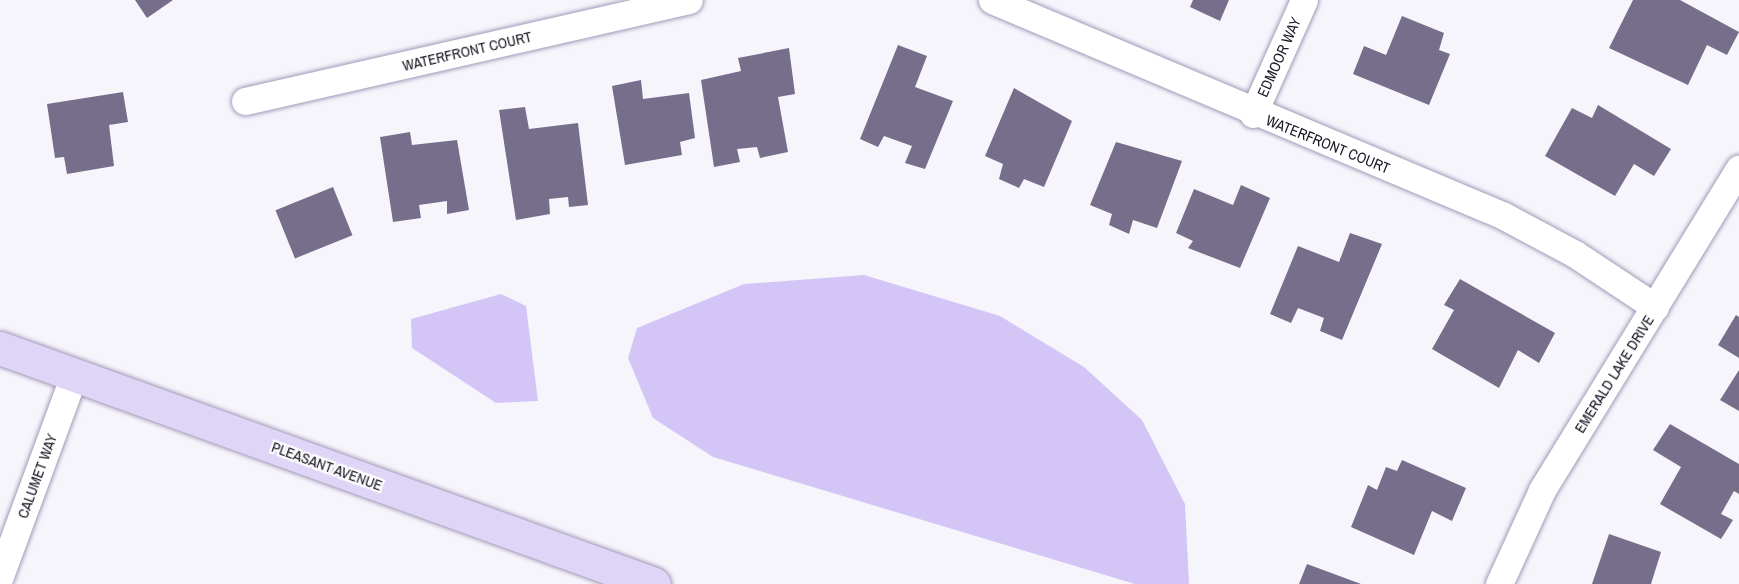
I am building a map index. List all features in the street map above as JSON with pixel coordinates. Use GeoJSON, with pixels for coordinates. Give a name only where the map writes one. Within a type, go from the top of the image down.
{"type":"FeatureCollection","features":[{"type":"Feature","properties":{"kind":"main road","name":"PLEASANT AVENUE"},"geometry":{"type":"LineString","coordinates":[[0,348],[654,584]]}},
{"type":"Feature","properties":{"kind":"street","name":"WATERFRONT COURT"},"geometry":{"type":"LineString","coordinates":[[245,101],[689,0]]}},
{"type":"Feature","properties":{"kind":"street","name":"WATERFRONT COURT"},"geometry":{"type":"LineString","coordinates":[[992,0],[1253,114],[1502,215],[1575,254],[1654,307]]}},
{"type":"Feature","properties":{"kind":"street","name":"EDMOOR WAY"},"geometry":{"type":"LineString","coordinates":[[1253,114],[1304,0]]}},
{"type":"Feature","properties":{"kind":"street","name":"EMERALD LAKE DRIVE"},"geometry":{"type":"LineString","coordinates":[[1499,584],[1542,490],[1739,169]]}},
{"type":"Feature","properties":{"kind":"street","name":"CALUMET WAY"},"geometry":{"type":"LineString","coordinates":[[0,576],[74,375]]}},
{"type":"Feature","properties":{"kind":"shaded area"},"geometry":{"type":"Polygon","coordinates":[[[864,275],[1000,316],[1084,367],[1142,420],[1185,504],[1189,584],[1135,584],[713,457],[653,418],[628,358],[637,328],[744,284],[864,275]]]}},
{"type":"Feature","properties":{"kind":"shaded area"},"geometry":{"type":"Polygon","coordinates":[[[501,294],[526,306],[538,401],[496,403],[412,348],[411,319],[501,294]]]}},
{"type":"Feature","properties":{"kind":"building"},"geometry":{"type":"Polygon","coordinates":[[[135,0],[173,0],[147,18],[135,0]]]}},
{"type":"Feature","properties":{"kind":"building"},"geometry":{"type":"Polygon","coordinates":[[[1193,0],[1229,0],[1220,21],[1190,7],[1193,0]]]}},
{"type":"Feature","properties":{"kind":"building"},"geometry":{"type":"Polygon","coordinates":[[[1633,0],[1680,0],[1739,32],[1727,55],[1707,45],[1688,85],[1609,48],[1633,0]]]}},
{"type":"Feature","properties":{"kind":"building"},"geometry":{"type":"Polygon","coordinates":[[[1402,16],[1444,33],[1439,50],[1450,54],[1429,105],[1353,74],[1364,46],[1386,55],[1402,16]]]}},
{"type":"Feature","properties":{"kind":"building"},"geometry":{"type":"Polygon","coordinates":[[[898,45],[927,56],[915,87],[953,101],[925,169],[905,163],[912,146],[884,136],[878,147],[860,139],[898,45]]]}},
{"type":"Feature","properties":{"kind":"building"},"geometry":{"type":"Polygon","coordinates":[[[789,48],[795,94],[778,97],[788,152],[760,158],[757,147],[737,149],[740,162],[714,167],[701,80],[741,71],[738,58],[789,48]]]}},
{"type":"Feature","properties":{"kind":"building"},"geometry":{"type":"Polygon","coordinates":[[[641,80],[643,99],[689,93],[695,138],[680,142],[682,155],[625,165],[612,86],[641,80]]]}},
{"type":"Feature","properties":{"kind":"building"},"geometry":{"type":"Polygon","coordinates":[[[1014,88],[1072,121],[1044,187],[1024,179],[1019,188],[999,179],[1003,164],[985,156],[1014,88]]]}},
{"type":"Feature","properties":{"kind":"building"},"geometry":{"type":"Polygon","coordinates":[[[123,92],[128,122],[109,125],[114,166],[67,174],[64,157],[55,158],[47,104],[123,92]]]}},
{"type":"Feature","properties":{"kind":"building"},"geometry":{"type":"Polygon","coordinates":[[[1598,105],[1671,149],[1654,176],[1634,164],[1615,196],[1545,156],[1572,108],[1592,118],[1598,105]]]}},
{"type":"Feature","properties":{"kind":"building"},"geometry":{"type":"Polygon","coordinates":[[[525,107],[529,129],[578,123],[588,205],[569,207],[568,197],[549,199],[550,214],[516,220],[499,110],[525,107]]]}},
{"type":"Feature","properties":{"kind":"building"},"geometry":{"type":"Polygon","coordinates":[[[410,132],[412,145],[457,140],[469,210],[447,214],[447,201],[419,205],[421,218],[393,222],[380,137],[410,132]]]}},
{"type":"Feature","properties":{"kind":"building"},"geometry":{"type":"Polygon","coordinates":[[[1116,142],[1182,161],[1157,228],[1133,220],[1129,234],[1109,225],[1112,214],[1090,205],[1116,142]]]}},
{"type":"Feature","properties":{"kind":"building"},"geometry":{"type":"Polygon","coordinates":[[[1241,185],[1270,198],[1240,268],[1188,248],[1193,241],[1176,233],[1194,189],[1233,205],[1241,185]]]}},
{"type":"Feature","properties":{"kind":"building"},"geometry":{"type":"Polygon","coordinates":[[[333,187],[352,235],[295,258],[276,210],[333,187]]]}},
{"type":"Feature","properties":{"kind":"building"},"geometry":{"type":"Polygon","coordinates":[[[1350,233],[1382,244],[1342,340],[1320,331],[1324,318],[1298,308],[1291,323],[1270,314],[1298,246],[1339,262],[1350,233]]]}},
{"type":"Feature","properties":{"kind":"building"},"geometry":{"type":"Polygon","coordinates":[[[1460,279],[1555,333],[1539,363],[1518,350],[1499,388],[1432,349],[1454,310],[1444,305],[1460,279]]]}},
{"type":"Feature","properties":{"kind":"building"},"geometry":{"type":"Polygon","coordinates":[[[1736,315],[1739,317],[1739,358],[1718,345],[1736,315]]]}},
{"type":"Feature","properties":{"kind":"building"},"geometry":{"type":"Polygon","coordinates":[[[1739,370],[1739,411],[1720,400],[1739,370]]]}},
{"type":"Feature","properties":{"kind":"building"},"geometry":{"type":"Polygon","coordinates":[[[1670,424],[1739,464],[1739,494],[1734,491],[1721,514],[1733,520],[1721,539],[1660,504],[1681,467],[1653,450],[1670,424]]]}},
{"type":"Feature","properties":{"kind":"building"},"geometry":{"type":"Polygon","coordinates":[[[1402,460],[1466,488],[1452,521],[1432,511],[1414,555],[1351,527],[1368,485],[1377,490],[1386,467],[1397,471],[1402,460]]]}},
{"type":"Feature","properties":{"kind":"building"},"geometry":{"type":"Polygon","coordinates":[[[1609,534],[1661,552],[1651,584],[1592,584],[1609,534]]]}},
{"type":"Feature","properties":{"kind":"building"},"geometry":{"type":"Polygon","coordinates":[[[1307,564],[1361,584],[1299,584],[1307,564]]]}}]}
